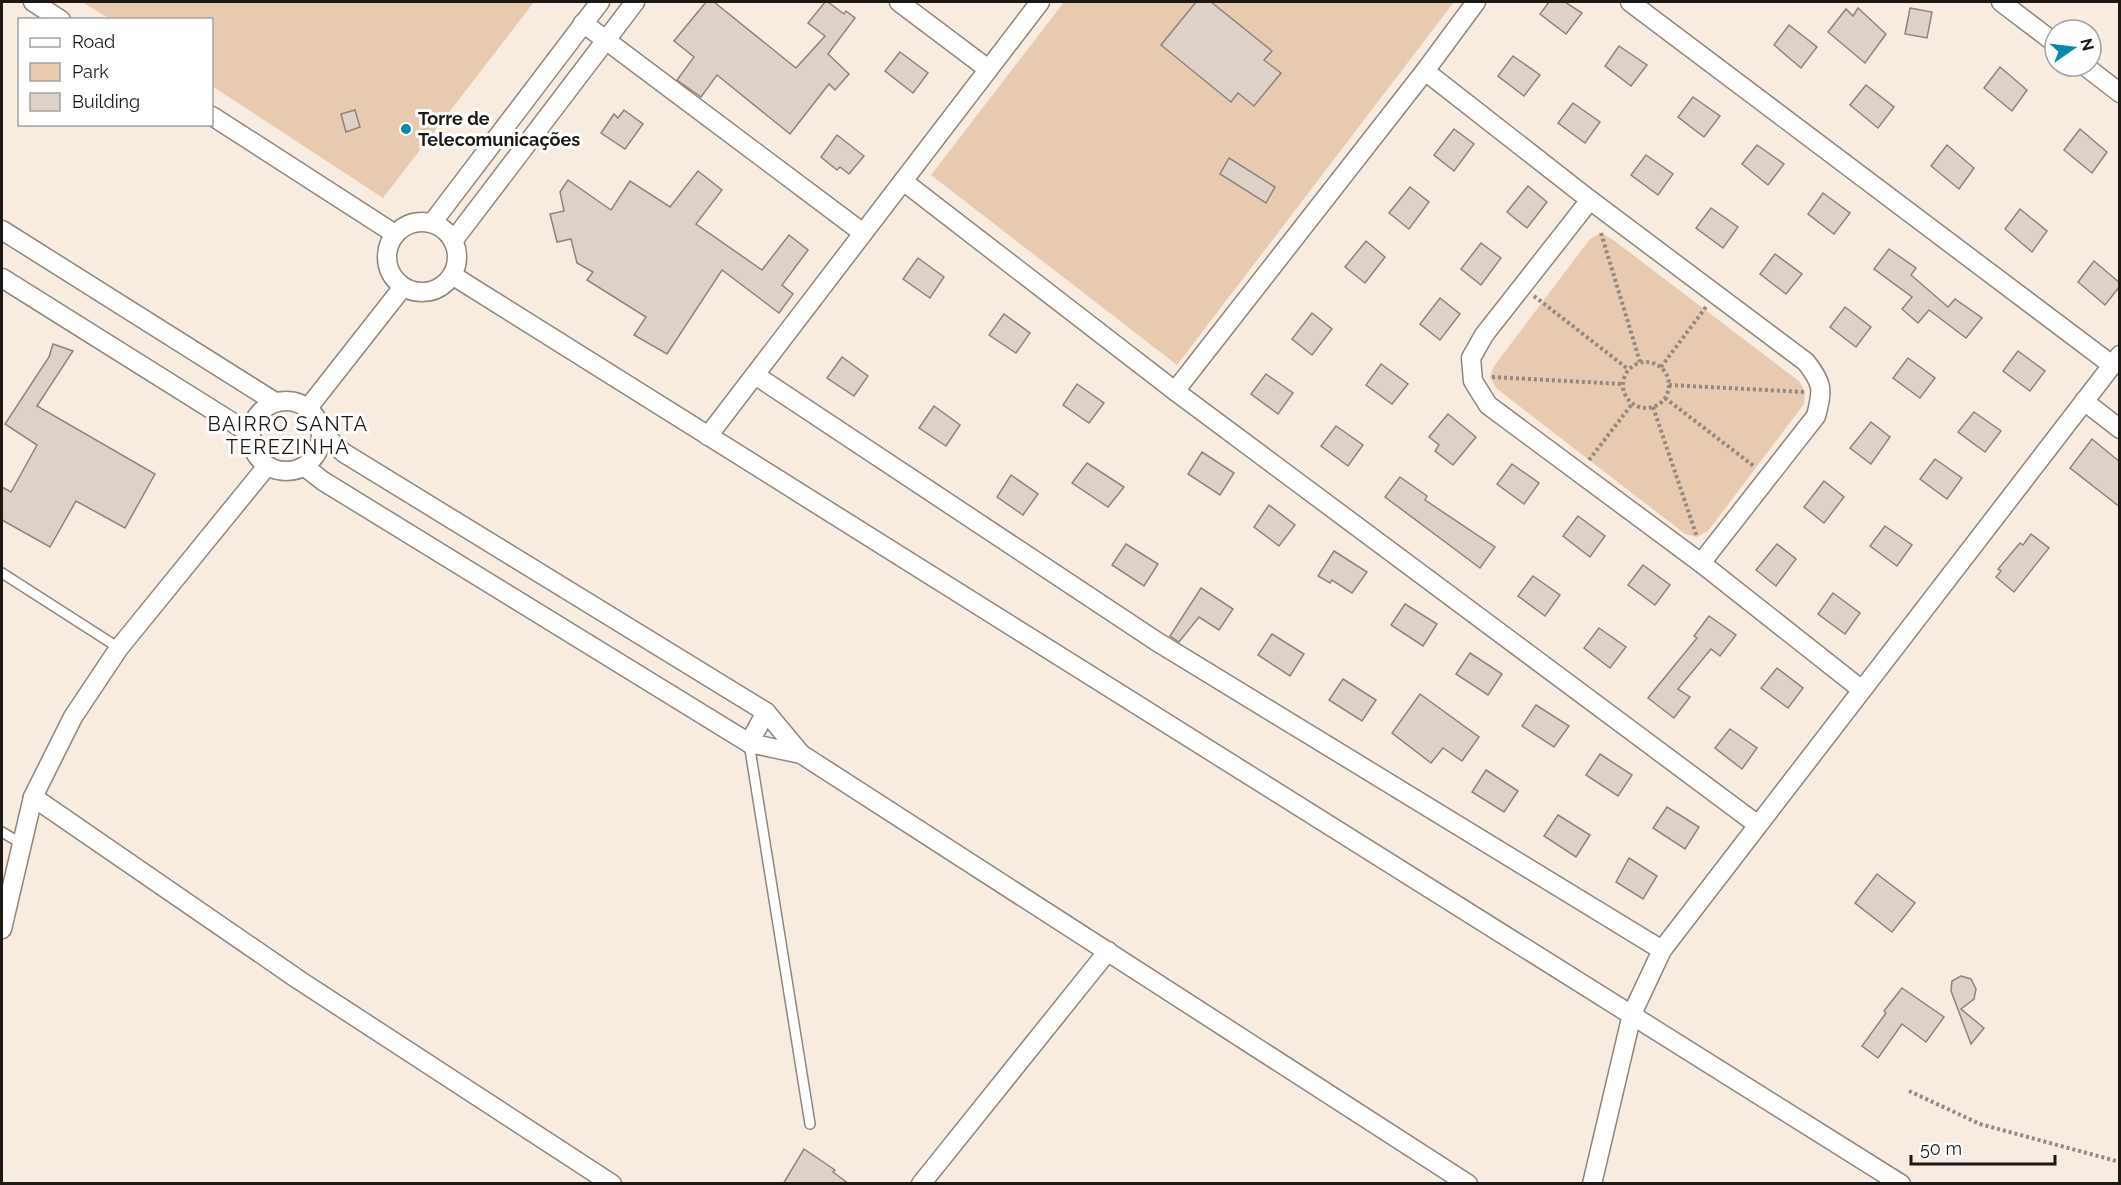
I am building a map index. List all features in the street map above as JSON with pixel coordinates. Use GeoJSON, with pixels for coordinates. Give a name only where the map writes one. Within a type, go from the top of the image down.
{"type":"FeatureCollection","features":[{"type":"Feature","properties":{"kind":"street"},"geometry":{"type":"LineString","coordinates":[[33,2],[58,18]]}},
{"type":"Feature","properties":{"kind":"street"},"geometry":{"type":"LineString","coordinates":[[432,223],[600,2]]}},
{"type":"Feature","properties":{"kind":"street"},"geometry":{"type":"LineString","coordinates":[[453,241],[635,2]]}},
{"type":"Feature","properties":{"kind":"street"},"geometry":{"type":"LineString","coordinates":[[899,2],[988,69]]}},
{"type":"Feature","properties":{"kind":"street"},"geometry":{"type":"LineString","coordinates":[[708,436],[1040,2]]}},
{"type":"Feature","properties":{"kind":"street"},"geometry":{"type":"LineString","coordinates":[[1176,391],[1476,2]]}},
{"type":"Feature","properties":{"kind":"street"},"geometry":{"type":"LineString","coordinates":[[1592,1184],[1632,1014],[1662,950],[2116,360],[1630,2]]}},
{"type":"Feature","properties":{"kind":"street"},"geometry":{"type":"LineString","coordinates":[[2001,2],[2043,34]]}},
{"type":"Feature","properties":{"kind":"street"},"geometry":{"type":"LineString","coordinates":[[583,23],[863,233]]}},
{"type":"Feature","properties":{"kind":"street"},"geometry":{"type":"LineString","coordinates":[[1425,71],[1590,200],[1806,362],[1818,378],[1821,395],[1815,416],[1701,563]]}},
{"type":"Feature","properties":{"kind":"street"},"geometry":{"type":"LineString","coordinates":[[2101,78],[2120,93]]}},
{"type":"Feature","properties":{"kind":"street"},"geometry":{"type":"LineString","coordinates":[[213,117],[395,234]]}},
{"type":"Feature","properties":{"kind":"street"},"geometry":{"type":"LineString","coordinates":[[903,181],[1176,391],[1758,825]]}},
{"type":"Feature","properties":{"kind":"street"},"geometry":{"type":"LineString","coordinates":[[1590,200],[1484,335],[1471,358],[1473,381],[1488,405],[1701,563],[1862,690]]}},
{"type":"Feature","properties":{"kind":"street"},"geometry":{"type":"LineString","coordinates":[[412,223],[432,223],[441,227],[453,241],[457,258],[452,275],[445,284],[435,290],[413,291],[396,280],[387,262],[387,252],[395,234],[412,223]]}},
{"type":"Feature","properties":{"kind":"street"},"geometry":{"type":"LineString","coordinates":[[2,230],[275,402]]}},
{"type":"Feature","properties":{"kind":"street"},"geometry":{"type":"LineString","coordinates":[[452,275],[1901,1184]]}},
{"type":"Feature","properties":{"kind":"street"},"geometry":{"type":"LineString","coordinates":[[2,278],[251,434]]}},
{"type":"Feature","properties":{"kind":"street"},"geometry":{"type":"LineString","coordinates":[[308,408],[404,287]]}},
{"type":"Feature","properties":{"kind":"street"},"geometry":{"type":"LineString","coordinates":[[755,375],[1156,641],[1662,950]]}},
{"type":"Feature","properties":{"kind":"street"},"geometry":{"type":"LineString","coordinates":[[2084,401],[2120,429]]}},
{"type":"Feature","properties":{"kind":"street"},"geometry":{"type":"LineString","coordinates":[[275,402],[297,402],[308,408],[319,423],[322,433],[318,452],[305,467],[286,472],[267,466],[255,452],[251,434],[258,415],[275,402]]}},
{"type":"Feature","properties":{"kind":"street"},"geometry":{"type":"LineString","coordinates":[[322,433],[344,453],[766,712],[801,754],[1468,1184]]}},
{"type":"Feature","properties":{"kind":"street"},"geometry":{"type":"LineString","coordinates":[[2,929],[33,797],[73,717],[119,648],[267,466]]}},
{"type":"Feature","properties":{"kind":"street"},"geometry":{"type":"LineString","coordinates":[[305,467],[333,488],[749,743],[801,754]]}},
{"type":"Feature","properties":{"kind":"street"},"geometry":{"type":"LineString","coordinates":[[749,743],[766,712]]}},
{"type":"Feature","properties":{"kind":"street"},"geometry":{"type":"LineString","coordinates":[[33,797],[299,980],[612,1184]]}},
{"type":"Feature","properties":{"kind":"street"},"geometry":{"type":"LineString","coordinates":[[921,1184],[1108,951]]}},
{"type":"Feature","properties":{"kind":"lane"},"geometry":{"type":"LineString","coordinates":[[2,573],[119,648]]}},
{"type":"Feature","properties":{"kind":"lane"},"geometry":{"type":"LineString","coordinates":[[749,743],[810,1124]]}},
{"type":"Feature","properties":{"kind":"lane"},"geometry":{"type":"LineString","coordinates":[[2,832],[22,844]]}},
{"type":"Feature","properties":{"kind":"path"},"geometry":{"type":"LineString","coordinates":[[1601,233],[1640,362]]}},
{"type":"Feature","properties":{"kind":"path"},"geometry":{"type":"LineString","coordinates":[[1522,287],[1628,369]]}},
{"type":"Feature","properties":{"kind":"path"},"geometry":{"type":"LineString","coordinates":[[1660,367],[1715,294]]}},
{"type":"Feature","properties":{"kind":"path"},"geometry":{"type":"LineString","coordinates":[[1640,362],[1654,363],[1660,367],[1668,378],[1669,385],[1665,398],[1653,407],[1646,408],[1632,404],[1623,391],[1628,369],[1640,362]]}},
{"type":"Feature","properties":{"kind":"path"},"geometry":{"type":"LineString","coordinates":[[1490,377],[1623,384]]}},
{"type":"Feature","properties":{"kind":"path"},"geometry":{"type":"LineString","coordinates":[[1669,385],[1805,392]]}},
{"type":"Feature","properties":{"kind":"path"},"geometry":{"type":"LineString","coordinates":[[1665,398],[1768,477]]}},
{"type":"Feature","properties":{"kind":"path"},"geometry":{"type":"LineString","coordinates":[[1579,473],[1632,404]]}},
{"type":"Feature","properties":{"kind":"path"},"geometry":{"type":"LineString","coordinates":[[1653,407],[1698,537]]}},
{"type":"Feature","properties":{"kind":"path"},"geometry":{"type":"LineString","coordinates":[[1909,1091],[1980,1124],[2120,1162]]}},
{"type":"Feature","properties":{"kind":"green space"},"geometry":{"type":"Polygon","coordinates":[[[82,2],[534,2],[383,198],[213,87],[213,18],[108,18],[82,2]]]}},
{"type":"Feature","properties":{"kind":"green space"},"geometry":{"type":"Polygon","coordinates":[[[1064,2],[1454,2],[1177,365],[931,175],[1064,2]]]}},
{"type":"Feature","properties":{"kind":"green space"},"geometry":{"type":"Polygon","coordinates":[[[1601,233],[1800,382],[1805,392],[1804,404],[1708,531],[1697,537],[1685,534],[1496,388],[1490,377],[1494,366],[1590,239],[1601,233]]]}},
{"type":"Feature","properties":{"kind":"building"},"geometry":{"type":"Polygon","coordinates":[[[706,2],[714,2],[796,68],[825,36],[808,23],[825,2],[844,14],[846,11],[855,18],[828,54],[849,74],[835,90],[829,84],[790,134],[717,75],[701,97],[677,80],[694,57],[674,41],[706,2]]]}},
{"type":"Feature","properties":{"kind":"building"},"geometry":{"type":"Polygon","coordinates":[[[1196,2],[1211,2],[1272,51],[1264,60],[1281,73],[1254,106],[1238,93],[1231,102],[1161,45],[1196,2]]]}},
{"type":"Feature","properties":{"kind":"building"},"geometry":{"type":"Polygon","coordinates":[[[1549,2],[1565,2],[1582,13],[1566,34],[1540,14],[1549,2]]]}},
{"type":"Feature","properties":{"kind":"building"},"geometry":{"type":"Polygon","coordinates":[[[1858,8],[1886,34],[1865,63],[1828,32],[1846,9],[1853,16],[1858,8]]]}},
{"type":"Feature","properties":{"kind":"building"},"geometry":{"type":"Polygon","coordinates":[[[1910,8],[1932,12],[1927,38],[1905,34],[1910,8]]]}},
{"type":"Feature","properties":{"kind":"building"},"geometry":{"type":"Polygon","coordinates":[[[1789,25],[1817,47],[1801,68],[1774,45],[1789,25]]]}},
{"type":"Feature","properties":{"kind":"building"},"geometry":{"type":"Polygon","coordinates":[[[1619,46],[1647,65],[1631,86],[1605,66],[1619,46]]]}},
{"type":"Feature","properties":{"kind":"building"},"geometry":{"type":"Polygon","coordinates":[[[900,52],[928,73],[913,93],[885,71],[900,52]]]}},
{"type":"Feature","properties":{"kind":"building"},"geometry":{"type":"Polygon","coordinates":[[[1513,56],[1540,75],[1524,96],[1498,76],[1513,56]]]}},
{"type":"Feature","properties":{"kind":"building"},"geometry":{"type":"Polygon","coordinates":[[[2000,67],[2027,90],[2012,111],[1984,88],[2000,67]]]}},
{"type":"Feature","properties":{"kind":"building"},"geometry":{"type":"Polygon","coordinates":[[[1866,85],[1894,107],[1878,128],[1850,105],[1866,85]]]}},
{"type":"Feature","properties":{"kind":"building"},"geometry":{"type":"Polygon","coordinates":[[[1693,97],[1720,116],[1704,137],[1678,117],[1693,97]]]}},
{"type":"Feature","properties":{"kind":"building"},"geometry":{"type":"Polygon","coordinates":[[[1573,103],[1600,122],[1585,143],[1558,123],[1573,103]]]}},
{"type":"Feature","properties":{"kind":"building"},"geometry":{"type":"Polygon","coordinates":[[[355,110],[360,127],[346,132],[341,114],[355,110]]]}},
{"type":"Feature","properties":{"kind":"building"},"geometry":{"type":"Polygon","coordinates":[[[624,110],[643,124],[625,149],[601,133],[614,114],[618,118],[624,110]]]}},
{"type":"Feature","properties":{"kind":"building"},"geometry":{"type":"Polygon","coordinates":[[[1454,129],[1474,144],[1454,171],[1434,155],[1454,129]]]}},
{"type":"Feature","properties":{"kind":"building"},"geometry":{"type":"Polygon","coordinates":[[[2080,129],[2107,152],[2092,173],[2064,150],[2080,129]]]}},
{"type":"Feature","properties":{"kind":"building"},"geometry":{"type":"Polygon","coordinates":[[[837,135],[864,156],[849,174],[840,167],[837,170],[821,157],[837,135]]]}},
{"type":"Feature","properties":{"kind":"building"},"geometry":{"type":"Polygon","coordinates":[[[1757,145],[1784,164],[1768,185],[1742,164],[1757,145]]]}},
{"type":"Feature","properties":{"kind":"building"},"geometry":{"type":"Polygon","coordinates":[[[1947,145],[1974,168],[1959,189],[1931,166],[1947,145]]]}},
{"type":"Feature","properties":{"kind":"building"},"geometry":{"type":"Polygon","coordinates":[[[1646,155],[1673,174],[1658,195],[1631,175],[1646,155]]]}},
{"type":"Feature","properties":{"kind":"building"},"geometry":{"type":"Polygon","coordinates":[[[1229,158],[1275,187],[1266,203],[1220,174],[1229,158]]]}},
{"type":"Feature","properties":{"kind":"building"},"geometry":{"type":"Polygon","coordinates":[[[698,171],[722,190],[696,224],[762,270],[789,235],[808,250],[782,285],[793,294],[779,313],[722,270],[667,354],[634,335],[646,317],[587,280],[593,272],[577,263],[571,239],[557,242],[550,214],[564,211],[560,192],[568,180],[611,210],[630,181],[670,207],[698,171]]]}},
{"type":"Feature","properties":{"kind":"building"},"geometry":{"type":"Polygon","coordinates":[[[1528,186],[1547,202],[1527,228],[1507,212],[1528,186]]]}},
{"type":"Feature","properties":{"kind":"building"},"geometry":{"type":"Polygon","coordinates":[[[1410,187],[1429,202],[1409,229],[1389,213],[1410,187]]]}},
{"type":"Feature","properties":{"kind":"building"},"geometry":{"type":"Polygon","coordinates":[[[1823,193],[1850,213],[1834,234],[1808,214],[1823,193]]]}},
{"type":"Feature","properties":{"kind":"building"},"geometry":{"type":"Polygon","coordinates":[[[1711,208],[1738,227],[1723,248],[1696,228],[1711,208]]]}},
{"type":"Feature","properties":{"kind":"building"},"geometry":{"type":"Polygon","coordinates":[[[2020,209],[2047,231],[2032,252],[2005,229],[2020,209]]]}},
{"type":"Feature","properties":{"kind":"building"},"geometry":{"type":"Polygon","coordinates":[[[1366,241],[1385,257],[1365,283],[1345,267],[1366,241]]]}},
{"type":"Feature","properties":{"kind":"building"},"geometry":{"type":"Polygon","coordinates":[[[1481,243],[1501,258],[1481,285],[1461,269],[1481,243]]]}},
{"type":"Feature","properties":{"kind":"building"},"geometry":{"type":"Polygon","coordinates":[[[1889,249],[1916,268],[1911,275],[1948,307],[1955,299],[1982,318],[1966,338],[1929,310],[1918,323],[1902,309],[1912,297],[1874,269],[1889,249]]]}},
{"type":"Feature","properties":{"kind":"building"},"geometry":{"type":"Polygon","coordinates":[[[1775,254],[1802,274],[1786,294],[1760,274],[1775,254]]]}},
{"type":"Feature","properties":{"kind":"building"},"geometry":{"type":"Polygon","coordinates":[[[918,258],[944,277],[930,298],[903,279],[918,258]]]}},
{"type":"Feature","properties":{"kind":"building"},"geometry":{"type":"Polygon","coordinates":[[[2094,261],[2120,283],[2105,305],[2078,282],[2094,261]]]}},
{"type":"Feature","properties":{"kind":"building"},"geometry":{"type":"Polygon","coordinates":[[[1440,298],[1460,314],[1440,340],[1420,324],[1440,298]]]}},
{"type":"Feature","properties":{"kind":"building"},"geometry":{"type":"Polygon","coordinates":[[[1845,307],[1871,327],[1856,347],[1830,327],[1845,307]]]}},
{"type":"Feature","properties":{"kind":"building"},"geometry":{"type":"Polygon","coordinates":[[[1312,313],[1332,329],[1312,355],[1292,339],[1312,313]]]}},
{"type":"Feature","properties":{"kind":"building"},"geometry":{"type":"Polygon","coordinates":[[[1004,314],[1030,333],[1016,353],[989,335],[1004,314]]]}},
{"type":"Feature","properties":{"kind":"building"},"geometry":{"type":"Polygon","coordinates":[[[53,344],[73,351],[37,406],[155,474],[125,528],[76,501],[50,547],[2,520],[2,487],[11,492],[37,445],[5,424],[49,357],[53,344]]]}},
{"type":"Feature","properties":{"kind":"building"},"geometry":{"type":"Polygon","coordinates":[[[2018,351],[2045,371],[2030,391],[2003,371],[2018,351]]]}},
{"type":"Feature","properties":{"kind":"building"},"geometry":{"type":"Polygon","coordinates":[[[842,357],[868,376],[854,396],[827,378],[842,357]]]}},
{"type":"Feature","properties":{"kind":"building"},"geometry":{"type":"Polygon","coordinates":[[[1908,358],[1935,378],[1920,398],[1893,378],[1908,358]]]}},
{"type":"Feature","properties":{"kind":"building"},"geometry":{"type":"Polygon","coordinates":[[[1381,364],[1408,384],[1392,404],[1366,385],[1381,364]]]}},
{"type":"Feature","properties":{"kind":"building"},"geometry":{"type":"Polygon","coordinates":[[[1266,374],[1293,393],[1278,414],[1251,394],[1266,374]]]}},
{"type":"Feature","properties":{"kind":"building"},"geometry":{"type":"Polygon","coordinates":[[[1077,384],[1104,403],[1089,423],[1063,405],[1077,384]]]}},
{"type":"Feature","properties":{"kind":"building"},"geometry":{"type":"Polygon","coordinates":[[[934,406],[960,425],[946,446],[919,428],[934,406]]]}},
{"type":"Feature","properties":{"kind":"building"},"geometry":{"type":"Polygon","coordinates":[[[1974,412],[2001,431],[1985,452],[1958,432],[1974,412]]]}},
{"type":"Feature","properties":{"kind":"building"},"geometry":{"type":"Polygon","coordinates":[[[1448,414],[1476,437],[1453,465],[1435,451],[1439,445],[1429,437],[1448,414]]]}},
{"type":"Feature","properties":{"kind":"building"},"geometry":{"type":"Polygon","coordinates":[[[1871,422],[1890,437],[1871,464],[1850,448],[1871,422]]]}},
{"type":"Feature","properties":{"kind":"building"},"geometry":{"type":"Polygon","coordinates":[[[1336,426],[1363,445],[1348,466],[1321,446],[1336,426]]]}},
{"type":"Feature","properties":{"kind":"building"},"geometry":{"type":"Polygon","coordinates":[[[2092,439],[2120,462],[2120,507],[2070,468],[2092,439]]]}},
{"type":"Feature","properties":{"kind":"building"},"geometry":{"type":"Polygon","coordinates":[[[1202,452],[1234,473],[1220,495],[1188,474],[1202,452]]]}},
{"type":"Feature","properties":{"kind":"building"},"geometry":{"type":"Polygon","coordinates":[[[1935,459],[1962,478],[1947,499],[1920,479],[1935,459]]]}},
{"type":"Feature","properties":{"kind":"building"},"geometry":{"type":"Polygon","coordinates":[[[1087,463],[1124,487],[1108,507],[1072,483],[1087,463]]]}},
{"type":"Feature","properties":{"kind":"building"},"geometry":{"type":"Polygon","coordinates":[[[1512,464],[1539,483],[1524,504],[1497,484],[1512,464]]]}},
{"type":"Feature","properties":{"kind":"building"},"geometry":{"type":"Polygon","coordinates":[[[1011,475],[1038,494],[1023,515],[997,497],[1011,475]]]}},
{"type":"Feature","properties":{"kind":"building"},"geometry":{"type":"Polygon","coordinates":[[[1400,477],[1427,496],[1425,500],[1495,547],[1480,568],[1385,497],[1400,477]]]}},
{"type":"Feature","properties":{"kind":"building"},"geometry":{"type":"Polygon","coordinates":[[[1824,481],[1844,497],[1824,523],[1804,507],[1824,481]]]}},
{"type":"Feature","properties":{"kind":"building"},"geometry":{"type":"Polygon","coordinates":[[[1269,505],[1295,525],[1279,546],[1254,527],[1269,505]]]}},
{"type":"Feature","properties":{"kind":"building"},"geometry":{"type":"Polygon","coordinates":[[[1578,516],[1605,536],[1590,557],[1563,536],[1578,516]]]}},
{"type":"Feature","properties":{"kind":"building"},"geometry":{"type":"Polygon","coordinates":[[[1885,526],[1912,545],[1897,566],[1870,546],[1885,526]]]}},
{"type":"Feature","properties":{"kind":"building"},"geometry":{"type":"Polygon","coordinates":[[[2031,534],[2049,548],[2014,592],[1996,577],[2001,571],[1998,569],[2020,543],[2023,545],[2031,534]]]}},
{"type":"Feature","properties":{"kind":"building"},"geometry":{"type":"Polygon","coordinates":[[[1126,544],[1158,564],[1144,586],[1112,565],[1126,544]]]}},
{"type":"Feature","properties":{"kind":"building"},"geometry":{"type":"Polygon","coordinates":[[[1777,544],[1796,559],[1776,586],[1756,570],[1777,544]]]}},
{"type":"Feature","properties":{"kind":"building"},"geometry":{"type":"Polygon","coordinates":[[[1334,551],[1367,572],[1352,593],[1332,580],[1330,583],[1318,576],[1334,551]]]}},
{"type":"Feature","properties":{"kind":"building"},"geometry":{"type":"Polygon","coordinates":[[[1643,565],[1670,585],[1655,605],[1628,585],[1643,565]]]}},
{"type":"Feature","properties":{"kind":"building"},"geometry":{"type":"Polygon","coordinates":[[[1533,576],[1560,595],[1545,616],[1518,596],[1533,576]]]}},
{"type":"Feature","properties":{"kind":"building"},"geometry":{"type":"Polygon","coordinates":[[[1201,588],[1233,609],[1219,630],[1199,617],[1179,642],[1170,636],[1201,588]]]}},
{"type":"Feature","properties":{"kind":"building"},"geometry":{"type":"Polygon","coordinates":[[[1833,593],[1860,613],[1845,634],[1818,614],[1833,593]]]}},
{"type":"Feature","properties":{"kind":"building"},"geometry":{"type":"Polygon","coordinates":[[[1405,604],[1437,624],[1423,646],[1391,625],[1405,604]]]}},
{"type":"Feature","properties":{"kind":"building"},"geometry":{"type":"Polygon","coordinates":[[[1709,616],[1736,635],[1720,656],[1711,649],[1678,689],[1690,697],[1674,718],[1648,698],[1697,638],[1694,636],[1709,616]]]}},
{"type":"Feature","properties":{"kind":"building"},"geometry":{"type":"Polygon","coordinates":[[[1599,628],[1626,647],[1610,668],[1584,648],[1599,628]]]}},
{"type":"Feature","properties":{"kind":"building"},"geometry":{"type":"Polygon","coordinates":[[[1272,634],[1304,654],[1290,676],[1258,655],[1272,634]]]}},
{"type":"Feature","properties":{"kind":"building"},"geometry":{"type":"Polygon","coordinates":[[[1470,653],[1502,674],[1488,695],[1456,674],[1470,653]]]}},
{"type":"Feature","properties":{"kind":"building"},"geometry":{"type":"Polygon","coordinates":[[[1777,668],[1803,688],[1788,708],[1761,688],[1777,668]]]}},
{"type":"Feature","properties":{"kind":"building"},"geometry":{"type":"Polygon","coordinates":[[[1343,679],[1376,700],[1362,721],[1329,700],[1343,679]]]}},
{"type":"Feature","properties":{"kind":"building"},"geometry":{"type":"Polygon","coordinates":[[[1420,694],[1479,737],[1462,761],[1443,748],[1431,763],[1392,733],[1420,694]]]}},
{"type":"Feature","properties":{"kind":"building"},"geometry":{"type":"Polygon","coordinates":[[[1536,705],[1569,726],[1554,747],[1522,726],[1536,705]]]}},
{"type":"Feature","properties":{"kind":"building"},"geometry":{"type":"Polygon","coordinates":[[[1730,729],[1757,748],[1742,769],[1715,748],[1730,729]]]}},
{"type":"Feature","properties":{"kind":"building"},"geometry":{"type":"Polygon","coordinates":[[[1600,754],[1632,775],[1618,796],[1586,775],[1600,754]]]}},
{"type":"Feature","properties":{"kind":"building"},"geometry":{"type":"Polygon","coordinates":[[[1486,770],[1518,791],[1504,812],[1472,792],[1486,770]]]}},
{"type":"Feature","properties":{"kind":"building"},"geometry":{"type":"Polygon","coordinates":[[[1667,807],[1699,827],[1685,849],[1653,828],[1667,807]]]}},
{"type":"Feature","properties":{"kind":"building"},"geometry":{"type":"Polygon","coordinates":[[[1558,815],[1590,835],[1576,857],[1544,836],[1558,815]]]}},
{"type":"Feature","properties":{"kind":"building"},"geometry":{"type":"Polygon","coordinates":[[[1629,858],[1657,876],[1643,899],[1616,882],[1629,858]]]}},
{"type":"Feature","properties":{"kind":"building"},"geometry":{"type":"Polygon","coordinates":[[[1877,874],[1915,903],[1892,932],[1855,903],[1877,874]]]}},
{"type":"Feature","properties":{"kind":"building"},"geometry":{"type":"Polygon","coordinates":[[[1961,976],[1971,979],[1976,989],[1974,999],[1961,1009],[1984,1028],[1971,1044],[1951,991],[1952,981],[1961,976]]]}},
{"type":"Feature","properties":{"kind":"building"},"geometry":{"type":"Polygon","coordinates":[[[1902,988],[1944,1017],[1926,1042],[1902,1024],[1878,1058],[1862,1046],[1902,988]]]}},
{"type":"Feature","properties":{"kind":"building"},"geometry":{"type":"Polygon","coordinates":[[[804,1149],[835,1170],[833,1172],[849,1184],[783,1184],[804,1149]]]}},
{"type":"Feature","properties":{"kind":"place","name":"Torre de Telecomunicações"},"geometry":{"type":"Point","coordinates":[406,129]}},
{"type":"Feature","properties":{"kind":"district","name":"BAIRRO SANTA TEREZINHA"},"geometry":{"type":"Point","coordinates":[288,436]}}]}
